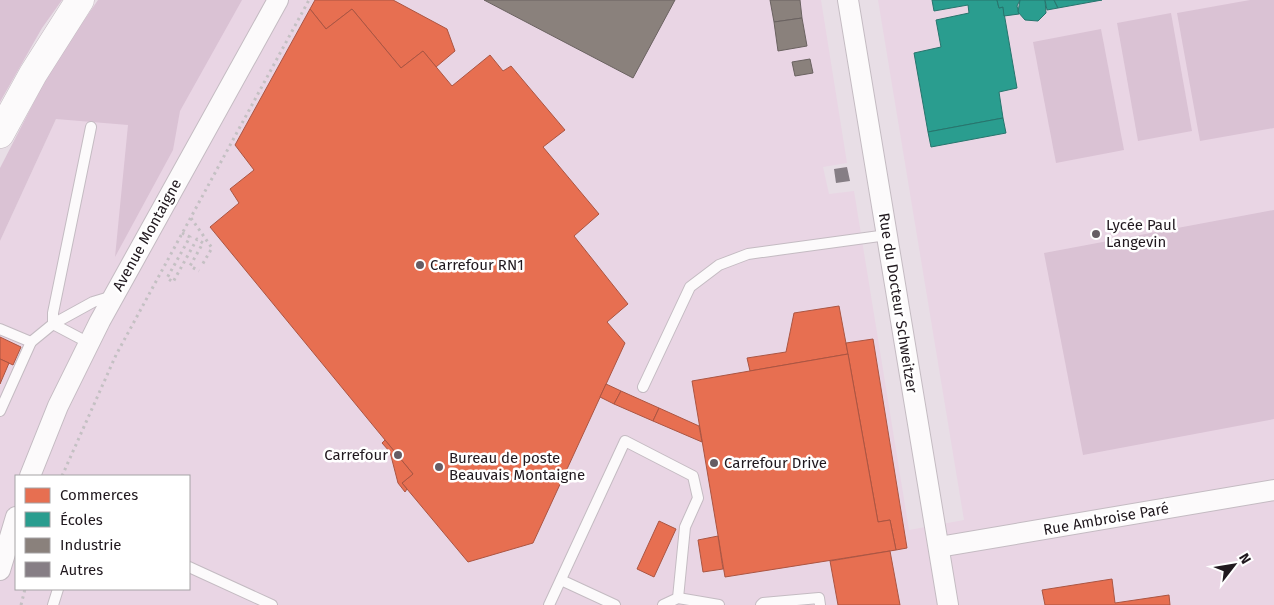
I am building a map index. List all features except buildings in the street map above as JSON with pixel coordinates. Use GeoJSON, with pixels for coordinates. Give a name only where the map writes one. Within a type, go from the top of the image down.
{"type":"FeatureCollection","features":[{"type":"Feature","properties":{"kind":"main road"},"geometry":{"type":"LineString","coordinates":[[0,134],[38,67],[80,0]]}},
{"type":"Feature","properties":{"kind":"street","name":"Avenue Montaigne"},"geometry":{"type":"LineString","coordinates":[[30,475],[58,406],[113,296],[278,0]]}},
{"type":"Feature","properties":{"kind":"street","name":"Rue du Docteur Schweitzer"},"geometry":{"type":"LineString","coordinates":[[848,0],[948,605]]}},
{"type":"Feature","properties":{"kind":"street","name":"Rue Ambroise Paré"},"geometry":{"type":"LineString","coordinates":[[939,547],[1274,490]]}},
{"type":"Feature","properties":{"kind":"street"},"geometry":{"type":"LineString","coordinates":[[0,570],[15,520]]}},
{"type":"Feature","properties":{"kind":"lane"},"geometry":{"type":"LineString","coordinates":[[53,324],[53,313],[91,127]]}},
{"type":"Feature","properties":{"kind":"lane"},"geometry":{"type":"LineString","coordinates":[[643,387],[690,287],[719,265],[748,254],[887,235]]}},
{"type":"Feature","properties":{"kind":"lane"},"geometry":{"type":"LineString","coordinates":[[0,411],[31,342],[53,324],[92,302],[113,296]]}},
{"type":"Feature","properties":{"kind":"lane"},"geometry":{"type":"LineString","coordinates":[[53,324],[89,343]]}},
{"type":"Feature","properties":{"kind":"lane"},"geometry":{"type":"LineString","coordinates":[[0,329],[31,342]]}},
{"type":"Feature","properties":{"kind":"lane"},"geometry":{"type":"LineString","coordinates":[[549,605],[625,441],[693,476],[698,498],[685,527],[678,598]]}},
{"type":"Feature","properties":{"kind":"lane"},"geometry":{"type":"LineString","coordinates":[[190,567],[272,605]]}},
{"type":"Feature","properties":{"kind":"lane"},"geometry":{"type":"LineString","coordinates":[[561,580],[615,605]]}},
{"type":"Feature","properties":{"kind":"lane"},"geometry":{"type":"LineString","coordinates":[[53,605],[58,590]]}},
{"type":"Feature","properties":{"kind":"lane"},"geometry":{"type":"LineString","coordinates":[[663,605],[678,598],[718,604]]}},
{"type":"Feature","properties":{"kind":"lane"},"geometry":{"type":"LineString","coordinates":[[762,605],[763,603],[819,598],[820,605]]}},
{"type":"Feature","properties":{"kind":"path"},"geometry":{"type":"LineString","coordinates":[[62,475],[116,355],[309,0]]}},
{"type":"Feature","properties":{"kind":"path"},"geometry":{"type":"LineString","coordinates":[[191,218],[212,248],[202,265]]}},
{"type":"Feature","properties":{"kind":"path"},"geometry":{"type":"LineString","coordinates":[[182,233],[190,237],[167,278],[172,282],[197,239],[203,243],[190,266],[199,271]]}},
{"type":"Feature","properties":{"kind":"path"},"geometry":{"type":"LineString","coordinates":[[22,605],[26,590]]}},
{"type":"Feature","properties":{"kind":"shaded area"},"geometry":{"type":"Polygon","coordinates":[[[0,0],[62,0],[42,28],[0,102],[0,0]]]}},
{"type":"Feature","properties":{"kind":"shaded area"},"geometry":{"type":"Polygon","coordinates":[[[98,0],[242,0],[180,111],[173,150],[115,257],[128,125],[56,119],[0,241],[0,168],[52,67],[98,0]]]}},
{"type":"Feature","properties":{"kind":"shaded area"},"geometry":{"type":"Polygon","coordinates":[[[138,0],[821,0],[847,163],[823,167],[829,194],[854,191],[909,530],[964,520],[878,0],[1274,0],[1274,605],[0,605],[0,241],[56,119],[138,0]]]}},
{"type":"Feature","properties":{"kind":"shaded area"},"geometry":{"type":"Polygon","coordinates":[[[1250,0],[1274,0],[1274,128],[1200,141],[1177,13],[1250,0]]]}},
{"type":"Feature","properties":{"kind":"shaded area"},"geometry":{"type":"Polygon","coordinates":[[[1171,13],[1192,131],[1138,141],[1117,23],[1171,13]]]}},
{"type":"Feature","properties":{"kind":"shaded area"},"geometry":{"type":"Polygon","coordinates":[[[1101,29],[1124,150],[1056,163],[1033,42],[1101,29]]]}},
{"type":"Feature","properties":{"kind":"shaded area"},"geometry":{"type":"Polygon","coordinates":[[[1274,210],[1274,419],[1083,455],[1044,253],[1274,210]]]}},
{"type":"Feature","properties":{"kind":"place","name":"Lycée Paul Langevin"},"geometry":{"type":"Point","coordinates":[1096,234]}},
{"type":"Feature","properties":{"kind":"place","name":"Carrefour RN1"},"geometry":{"type":"Point","coordinates":[420,265]}},
{"type":"Feature","properties":{"kind":"place","name":"Carrefour"},"geometry":{"type":"Point","coordinates":[398,455]}},
{"type":"Feature","properties":{"kind":"place","name":"Carrefour Drive"},"geometry":{"type":"Point","coordinates":[714,463]}},
{"type":"Feature","properties":{"kind":"place","name":"Bureau de poste Beauvais Montaigne"},"geometry":{"type":"Point","coordinates":[439,467]}}]}
